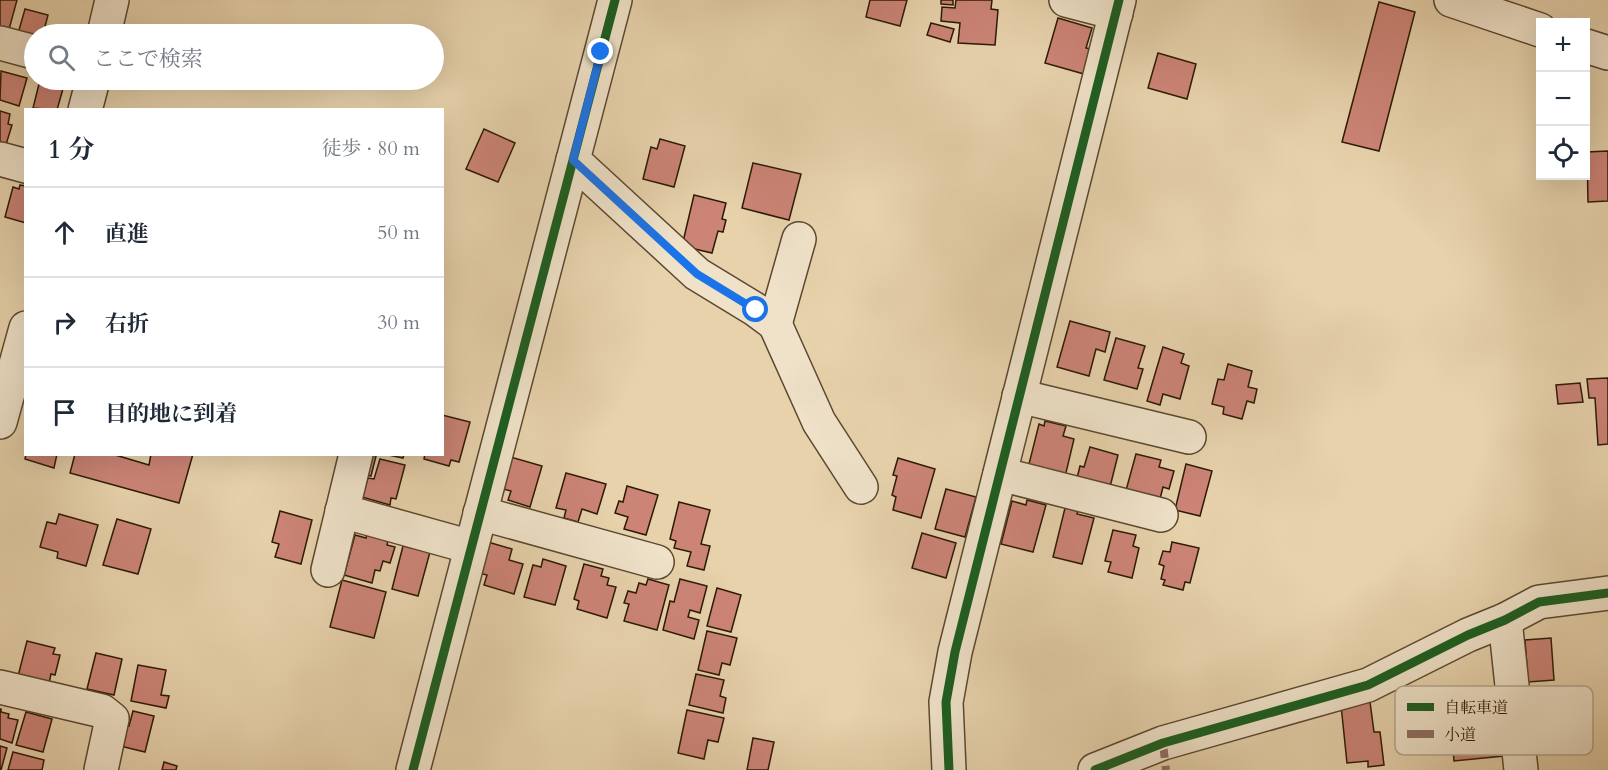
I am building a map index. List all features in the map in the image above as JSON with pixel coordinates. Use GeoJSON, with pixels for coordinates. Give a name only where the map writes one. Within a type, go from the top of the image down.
{"type":"FeatureCollection","features":[{"type":"Feature","properties":{"kind":"street"},"geometry":{"type":"LineString","coordinates":[[106,24],[112,0]]}},
{"type":"Feature","properties":{"kind":"street"},"geometry":{"type":"LineString","coordinates":[[413,770],[615,0]]}},
{"type":"Feature","properties":{"kind":"street"},"geometry":{"type":"LineString","coordinates":[[949,770],[946,702],[955,652],[1117,6],[1066,0]]}},
{"type":"Feature","properties":{"kind":"street"},"geometry":{"type":"LineString","coordinates":[[1451,0],[1536,29]]}},
{"type":"Feature","properties":{"kind":"street"},"geometry":{"type":"LineString","coordinates":[[0,43],[24,49]]}},
{"type":"Feature","properties":{"kind":"street"},"geometry":{"type":"LineString","coordinates":[[1590,46],[1608,53]]}},
{"type":"Feature","properties":{"kind":"street"},"geometry":{"type":"LineString","coordinates":[[86,108],[90,90]]}},
{"type":"Feature","properties":{"kind":"street"},"geometry":{"type":"LineString","coordinates":[[0,159],[24,165]]}},
{"type":"Feature","properties":{"kind":"street"},"geometry":{"type":"LineString","coordinates":[[573,160],[697,274],[775,324],[819,422],[861,487]]}},
{"type":"Feature","properties":{"kind":"street"},"geometry":{"type":"LineString","coordinates":[[775,324],[799,239]]}},
{"type":"Feature","properties":{"kind":"street"},"geometry":{"type":"LineString","coordinates":[[0,422],[24,335]]}},
{"type":"Feature","properties":{"kind":"street"},"geometry":{"type":"LineString","coordinates":[[1020,396],[1189,437]]}},
{"type":"Feature","properties":{"kind":"street"},"geometry":{"type":"LineString","coordinates":[[328,570],[356,456]]}},
{"type":"Feature","properties":{"kind":"street"},"geometry":{"type":"LineString","coordinates":[[1000,474],[1161,515]]}},
{"type":"Feature","properties":{"kind":"street"},"geometry":{"type":"LineString","coordinates":[[342,511],[471,547]]}},
{"type":"Feature","properties":{"kind":"street"},"geometry":{"type":"LineString","coordinates":[[480,513],[657,562]]}},
{"type":"Feature","properties":{"kind":"street"},"geometry":{"type":"LineString","coordinates":[[1095,770],[1163,743],[1368,685],[1539,602],[1608,593]]}},
{"type":"Feature","properties":{"kind":"street"},"geometry":{"type":"LineString","coordinates":[[1505,620],[1512,686]]}},
{"type":"Feature","properties":{"kind":"street"},"geometry":{"type":"LineString","coordinates":[[0,687],[102,711],[112,719],[101,770]]}},
{"type":"Feature","properties":{"kind":"street"},"geometry":{"type":"LineString","coordinates":[[1519,755],[1521,770]]}},
{"type":"Feature","properties":{"kind":"building"},"geometry":{"type":"Polygon","coordinates":[[[0,0],[17,0],[8,33],[0,31],[0,0]]]}},
{"type":"Feature","properties":{"kind":"building"},"geometry":{"type":"Polygon","coordinates":[[[870,0],[907,0],[900,26],[866,17],[870,0]]]}},
{"type":"Feature","properties":{"kind":"building"},"geometry":{"type":"Polygon","coordinates":[[[941,0],[953,0],[953,5],[941,4],[941,0]]]}},
{"type":"Feature","properties":{"kind":"building"},"geometry":{"type":"Polygon","coordinates":[[[956,0],[992,0],[991,9],[998,10],[995,45],[958,43],[960,23],[941,21],[942,7],[955,8],[956,0]]]}},
{"type":"Feature","properties":{"kind":"building"},"geometry":{"type":"Polygon","coordinates":[[[1379,2],[1415,12],[1379,151],[1342,142],[1379,2]]]}},
{"type":"Feature","properties":{"kind":"building"},"geometry":{"type":"Polygon","coordinates":[[[25,9],[48,15],[46,24],[24,24],[24,39],[17,37],[25,9]]]}},
{"type":"Feature","properties":{"kind":"building"},"geometry":{"type":"Polygon","coordinates":[[[1058,18],[1092,28],[1086,48],[1091,49],[1084,74],[1045,63],[1058,18]]]}},
{"type":"Feature","properties":{"kind":"building"},"geometry":{"type":"Polygon","coordinates":[[[931,23],[954,29],[950,42],[927,35],[931,23]]]}},
{"type":"Feature","properties":{"kind":"building"},"geometry":{"type":"Polygon","coordinates":[[[1158,53],[1196,64],[1187,99],[1148,88],[1158,53]]]}},
{"type":"Feature","properties":{"kind":"building"},"geometry":{"type":"Polygon","coordinates":[[[1,71],[24,77],[24,88],[19,106],[0,100],[1,71]]]}},
{"type":"Feature","properties":{"kind":"building"},"geometry":{"type":"Polygon","coordinates":[[[38,90],[63,90],[58,108],[33,108],[38,90]]]}},
{"type":"Feature","properties":{"kind":"building"},"geometry":{"type":"Polygon","coordinates":[[[0,111],[10,114],[8,124],[12,125],[5,148],[0,147],[0,111]]]}},
{"type":"Feature","properties":{"kind":"building"},"geometry":{"type":"Polygon","coordinates":[[[484,129],[515,143],[498,182],[466,169],[484,129]]]}},
{"type":"Feature","properties":{"kind":"building"},"geometry":{"type":"Polygon","coordinates":[[[660,139],[685,146],[674,187],[643,179],[651,147],[657,149],[660,139]]]}},
{"type":"Feature","properties":{"kind":"building"},"geometry":{"type":"Polygon","coordinates":[[[1608,151],[1608,201],[1588,202],[1590,152],[1608,151]]]}},
{"type":"Feature","properties":{"kind":"building"},"geometry":{"type":"Polygon","coordinates":[[[753,163],[801,174],[789,220],[742,208],[753,163]]]}},
{"type":"Feature","properties":{"kind":"building"},"geometry":{"type":"Polygon","coordinates":[[[20,185],[24,186],[24,222],[5,217],[13,187],[19,189],[20,185]]]}},
{"type":"Feature","properties":{"kind":"building"},"geometry":{"type":"Polygon","coordinates":[[[694,195],[726,203],[722,219],[726,220],[723,232],[718,231],[712,253],[682,246],[694,195]]]}},
{"type":"Feature","properties":{"kind":"building"},"geometry":{"type":"Polygon","coordinates":[[[1070,321],[1110,332],[1105,352],[1096,349],[1089,376],[1057,367],[1070,321]]]}},
{"type":"Feature","properties":{"kind":"building"},"geometry":{"type":"Polygon","coordinates":[[[1116,338],[1145,346],[1138,368],[1143,369],[1137,389],[1104,380],[1116,338]]]}},
{"type":"Feature","properties":{"kind":"building"},"geometry":{"type":"Polygon","coordinates":[[[1163,347],[1184,354],[1181,363],[1189,366],[1180,399],[1163,394],[1160,405],[1147,401],[1163,347]]]}},
{"type":"Feature","properties":{"kind":"building"},"geometry":{"type":"Polygon","coordinates":[[[1228,364],[1252,371],[1248,387],[1257,389],[1254,403],[1247,401],[1242,419],[1223,414],[1224,407],[1212,404],[1218,379],[1224,380],[1228,364]]]}},
{"type":"Feature","properties":{"kind":"building"},"geometry":{"type":"Polygon","coordinates":[[[1608,378],[1608,444],[1598,445],[1595,398],[1589,398],[1587,379],[1608,378]]]}},
{"type":"Feature","properties":{"kind":"building"},"geometry":{"type":"Polygon","coordinates":[[[1580,383],[1583,402],[1558,404],[1556,385],[1580,383]]]}},
{"type":"Feature","properties":{"kind":"building"},"geometry":{"type":"Polygon","coordinates":[[[444,416],[470,422],[459,462],[451,460],[449,466],[424,459],[425,456],[444,456],[444,416]]]}},
{"type":"Feature","properties":{"kind":"building"},"geometry":{"type":"Polygon","coordinates":[[[1045,421],[1066,426],[1063,436],[1074,439],[1065,477],[1027,472],[1039,424],[1044,426],[1045,421]]]}},
{"type":"Feature","properties":{"kind":"building"},"geometry":{"type":"Polygon","coordinates":[[[1090,447],[1118,455],[1109,491],[1076,482],[1080,466],[1084,467],[1090,447]]]}},
{"type":"Feature","properties":{"kind":"building"},"geometry":{"type":"Polygon","coordinates":[[[1136,454],[1161,460],[1159,467],[1174,471],[1169,489],[1163,487],[1159,503],[1125,494],[1136,454]]]}},
{"type":"Feature","properties":{"kind":"building"},"geometry":{"type":"Polygon","coordinates":[[[26,456],[57,456],[54,468],[25,459],[26,456]]]}},
{"type":"Feature","properties":{"kind":"building"},"geometry":{"type":"Polygon","coordinates":[[[74,456],[119,456],[149,465],[151,456],[192,456],[179,503],[70,473],[74,456]]]}},
{"type":"Feature","properties":{"kind":"building"},"geometry":{"type":"Polygon","coordinates":[[[368,456],[376,456],[371,476],[361,474],[368,456]]]}},
{"type":"Feature","properties":{"kind":"building"},"geometry":{"type":"Polygon","coordinates":[[[507,456],[542,466],[530,507],[508,500],[511,491],[503,489],[507,456]]]}},
{"type":"Feature","properties":{"kind":"building"},"geometry":{"type":"Polygon","coordinates":[[[898,458],[935,469],[921,518],[893,510],[896,497],[892,495],[897,476],[893,475],[898,458]]]}},
{"type":"Feature","properties":{"kind":"building"},"geometry":{"type":"Polygon","coordinates":[[[380,459],[405,465],[396,499],[391,498],[390,505],[362,497],[368,478],[374,479],[380,459]]]}},
{"type":"Feature","properties":{"kind":"building"},"geometry":{"type":"Polygon","coordinates":[[[1186,464],[1212,471],[1200,516],[1175,510],[1186,464]]]}},
{"type":"Feature","properties":{"kind":"building"},"geometry":{"type":"Polygon","coordinates":[[[566,473],[606,484],[597,514],[582,509],[578,522],[564,518],[566,510],[556,508],[566,473]]]}},
{"type":"Feature","properties":{"kind":"building"},"geometry":{"type":"Polygon","coordinates":[[[627,486],[658,495],[646,535],[624,529],[628,517],[615,513],[619,501],[623,502],[627,486]]]}},
{"type":"Feature","properties":{"kind":"building"},"geometry":{"type":"Polygon","coordinates":[[[946,489],[976,497],[965,537],[935,529],[946,489]]]}},
{"type":"Feature","properties":{"kind":"building"},"geometry":{"type":"Polygon","coordinates":[[[1027,500],[1046,505],[1033,552],[1001,544],[1012,501],[1026,505],[1027,500]]]}},
{"type":"Feature","properties":{"kind":"building"},"geometry":{"type":"Polygon","coordinates":[[[679,502],[710,510],[701,544],[710,546],[704,570],[687,566],[691,552],[674,548],[676,541],[670,539],[679,502]]]}},
{"type":"Feature","properties":{"kind":"building"},"geometry":{"type":"Polygon","coordinates":[[[1066,504],[1079,507],[1077,514],[1094,518],[1082,564],[1053,557],[1066,504]]]}},
{"type":"Feature","properties":{"kind":"building"},"geometry":{"type":"Polygon","coordinates":[[[280,511],[312,520],[301,564],[275,557],[279,544],[272,542],[280,511]]]}},
{"type":"Feature","properties":{"kind":"building"},"geometry":{"type":"Polygon","coordinates":[[[59,514],[98,525],[86,566],[57,558],[58,552],[40,547],[47,522],[56,524],[59,514]]]}},
{"type":"Feature","properties":{"kind":"building"},"geometry":{"type":"Polygon","coordinates":[[[117,519],[151,529],[138,574],[103,565],[117,519]]]}},
{"type":"Feature","properties":{"kind":"building"},"geometry":{"type":"Polygon","coordinates":[[[368,530],[389,536],[387,545],[395,547],[390,563],[383,561],[380,571],[375,570],[372,583],[344,575],[355,535],[366,538],[368,530]]]}},
{"type":"Feature","properties":{"kind":"building"},"geometry":{"type":"Polygon","coordinates":[[[1113,530],[1136,535],[1133,546],[1139,548],[1132,578],[1108,572],[1111,562],[1105,561],[1113,530]]]}},
{"type":"Feature","properties":{"kind":"building"},"geometry":{"type":"Polygon","coordinates":[[[922,533],[956,543],[946,578],[912,568],[922,533]]]}},
{"type":"Feature","properties":{"kind":"building"},"geometry":{"type":"Polygon","coordinates":[[[488,542],[512,549],[509,560],[523,564],[514,594],[484,585],[487,575],[479,573],[488,542]]]}},
{"type":"Feature","properties":{"kind":"building"},"geometry":{"type":"Polygon","coordinates":[[[1172,542],[1199,548],[1190,583],[1185,582],[1183,590],[1163,585],[1165,580],[1161,579],[1164,566],[1159,564],[1163,551],[1170,552],[1172,542]]]}},
{"type":"Feature","properties":{"kind":"building"},"geometry":{"type":"Polygon","coordinates":[[[403,546],[430,552],[418,596],[392,589],[403,546]]]}},
{"type":"Feature","properties":{"kind":"building"},"geometry":{"type":"Polygon","coordinates":[[[543,559],[566,566],[555,605],[524,597],[533,565],[541,567],[543,559]]]}},
{"type":"Feature","properties":{"kind":"building"},"geometry":{"type":"Polygon","coordinates":[[[584,564],[603,569],[601,576],[609,578],[607,585],[616,587],[607,618],[577,609],[579,601],[574,599],[584,564]]]}},
{"type":"Feature","properties":{"kind":"building"},"geometry":{"type":"Polygon","coordinates":[[[648,579],[669,585],[657,630],[624,621],[629,604],[624,603],[628,591],[636,593],[639,583],[646,585],[648,579]]]}},
{"type":"Feature","properties":{"kind":"building"},"geometry":{"type":"Polygon","coordinates":[[[680,579],[707,586],[700,613],[690,610],[688,617],[699,620],[694,639],[663,630],[670,601],[674,602],[680,579]]]}},
{"type":"Feature","properties":{"kind":"building"},"geometry":{"type":"Polygon","coordinates":[[[342,580],[386,592],[374,638],[330,627],[342,580]]]}},
{"type":"Feature","properties":{"kind":"building"},"geometry":{"type":"Polygon","coordinates":[[[717,588],[741,595],[731,632],[707,626],[717,588]]]}},
{"type":"Feature","properties":{"kind":"building"},"geometry":{"type":"Polygon","coordinates":[[[707,631],[737,638],[730,665],[722,663],[719,675],[698,670],[707,631]]]}},
{"type":"Feature","properties":{"kind":"building"},"geometry":{"type":"Polygon","coordinates":[[[1551,638],[1554,680],[1528,682],[1525,640],[1551,638]]]}},
{"type":"Feature","properties":{"kind":"building"},"geometry":{"type":"Polygon","coordinates":[[[27,641],[55,648],[53,654],[60,655],[55,675],[51,674],[48,688],[16,684],[27,641]]]}},
{"type":"Feature","properties":{"kind":"building"},"geometry":{"type":"Polygon","coordinates":[[[96,653],[122,659],[114,695],[87,689],[96,653]]]}},
{"type":"Feature","properties":{"kind":"building"},"geometry":{"type":"Polygon","coordinates":[[[138,665],[166,670],[161,695],[169,696],[166,708],[131,701],[138,665]]]}},
{"type":"Feature","properties":{"kind":"building"},"geometry":{"type":"Polygon","coordinates":[[[696,674],[724,680],[720,696],[726,698],[723,713],[689,705],[696,674]]]}},
{"type":"Feature","properties":{"kind":"building"},"geometry":{"type":"Polygon","coordinates":[[[1370,702],[1374,732],[1380,732],[1384,765],[1368,767],[1368,761],[1347,763],[1341,705],[1370,702]]]}},
{"type":"Feature","properties":{"kind":"building"},"geometry":{"type":"Polygon","coordinates":[[[0,709],[1,712],[9,714],[8,718],[18,720],[12,743],[0,739],[0,709]]]}},
{"type":"Feature","properties":{"kind":"building"},"geometry":{"type":"Polygon","coordinates":[[[687,710],[724,718],[718,742],[708,740],[704,759],[678,753],[687,710]]]}},
{"type":"Feature","properties":{"kind":"building"},"geometry":{"type":"Polygon","coordinates":[[[133,711],[154,716],[145,752],[116,745],[121,724],[129,726],[133,711]]]}},
{"type":"Feature","properties":{"kind":"building"},"geometry":{"type":"Polygon","coordinates":[[[26,712],[52,719],[43,752],[16,745],[26,712]]]}},
{"type":"Feature","properties":{"kind":"building"},"geometry":{"type":"Polygon","coordinates":[[[753,738],[774,742],[768,770],[747,770],[753,738]]]}},
{"type":"Feature","properties":{"kind":"building"},"geometry":{"type":"Polygon","coordinates":[[[0,746],[7,748],[1,770],[0,770],[0,746]]]}},
{"type":"Feature","properties":{"kind":"building"},"geometry":{"type":"Polygon","coordinates":[[[13,752],[44,760],[42,770],[8,770],[13,752]]]}},
{"type":"Feature","properties":{"kind":"building"},"geometry":{"type":"Polygon","coordinates":[[[1453,755],[1504,755],[1504,756],[1454,761],[1453,755]]]}},
{"type":"Feature","properties":{"kind":"building"},"geometry":{"type":"Polygon","coordinates":[[[164,762],[177,766],[176,770],[162,770],[164,762]]]}},
{"type":"Feature","properties":{"kind":"marked path"},"geometry":{"type":"LineString","coordinates":[[1163,743],[1166,770]]}},
{"type":"Feature","properties":{"kind":"cycle path"},"geometry":{"type":"LineString","coordinates":[[413,770],[615,0]]}},
{"type":"Feature","properties":{"kind":"cycle path"},"geometry":{"type":"LineString","coordinates":[[949,770],[946,702],[955,652],[1119,0]]}},
{"type":"Feature","properties":{"kind":"cycle path"},"geometry":{"type":"LineString","coordinates":[[1095,770],[1163,743],[1368,685],[1539,602],[1608,593]]}},
{"type":"Feature","properties":{"kind":"route"},"geometry":{"type":"LineString","coordinates":[[601,52],[573,160],[697,274],[756,310]]}}]}
